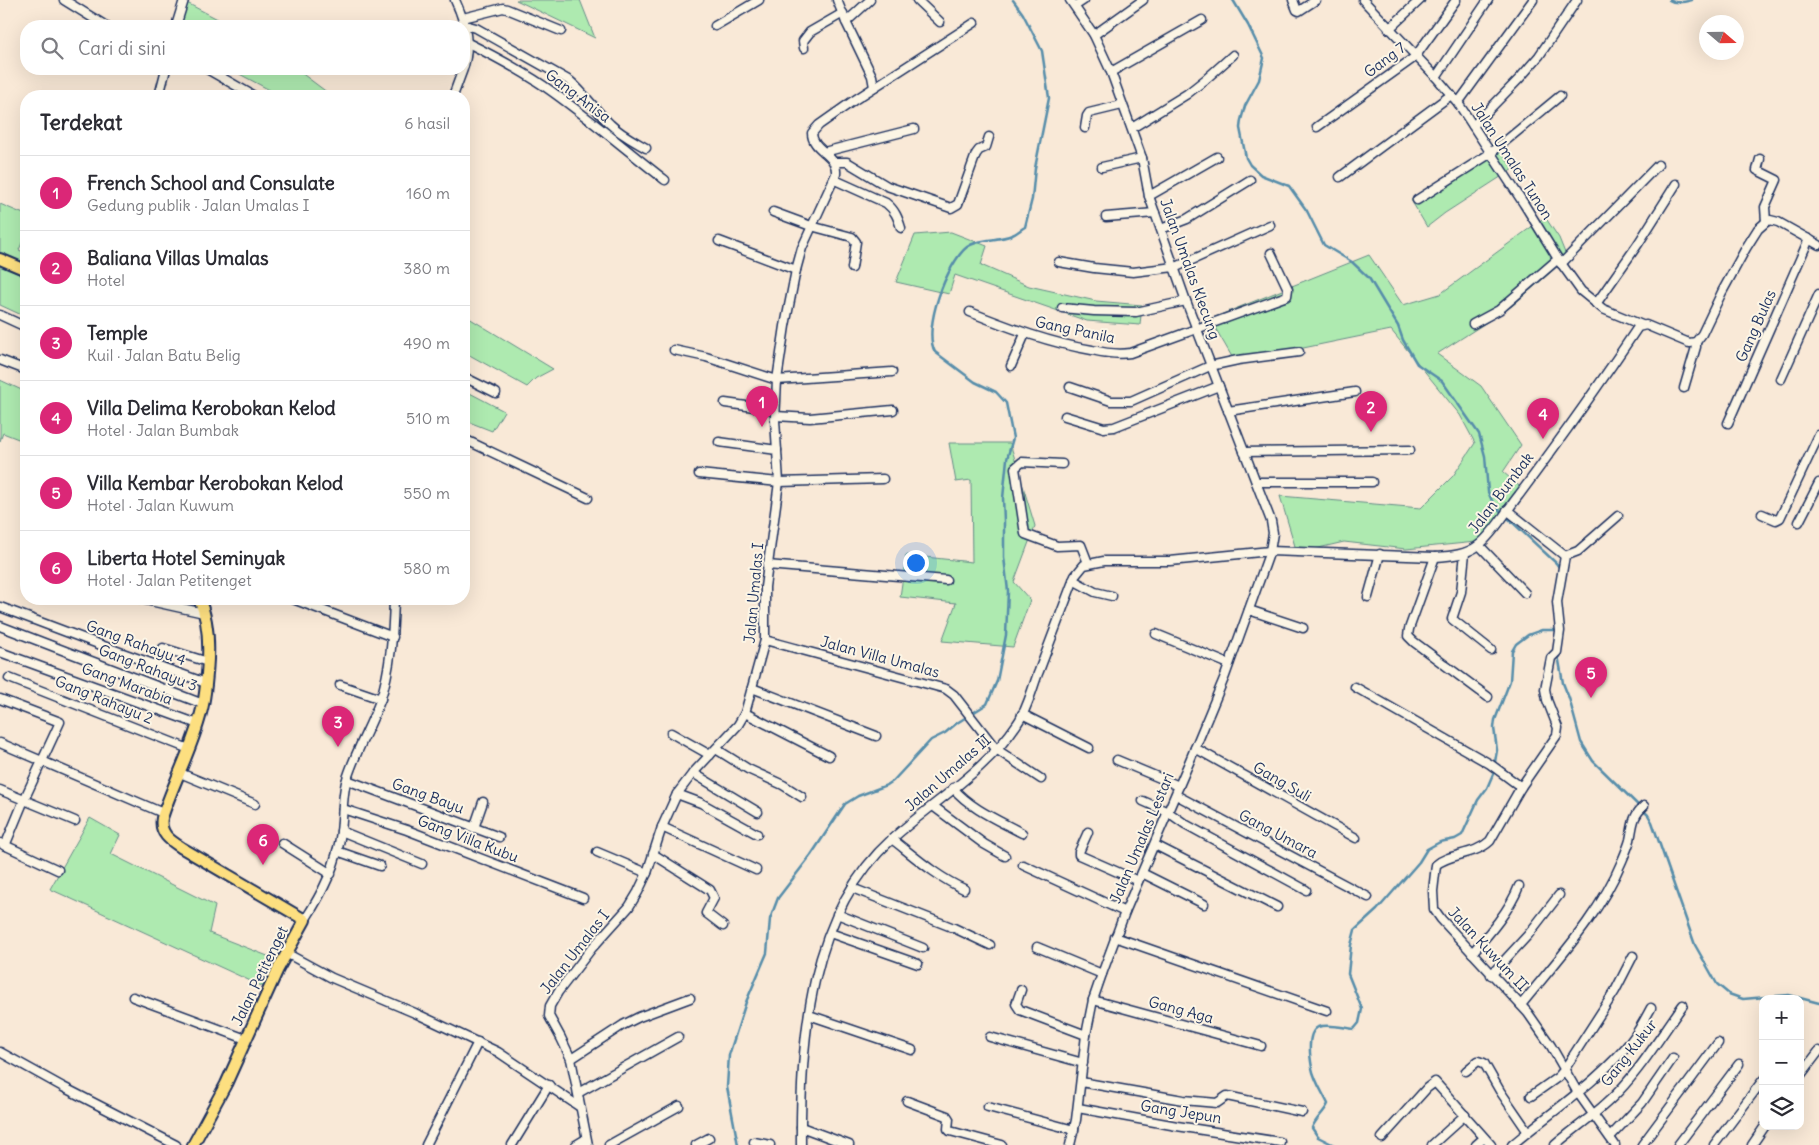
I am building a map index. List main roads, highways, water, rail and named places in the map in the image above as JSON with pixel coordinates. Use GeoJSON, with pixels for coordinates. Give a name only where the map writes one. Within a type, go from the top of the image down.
{"type":"FeatureCollection","features":[{"type":"Feature","properties":{"kind":"main road"},"geometry":{"type":"LineString","coordinates":[[0,259],[20,267]]}},
{"type":"Feature","properties":{"kind":"main road","name":"Jalan Petitenget"},"geometry":{"type":"LineString","coordinates":[[193,1145],[219,1099],[286,953],[305,920],[172,841],[162,829],[163,813],[189,749],[203,704],[208,662],[208,629],[201,605]]}},
{"type":"Feature","properties":{"kind":"waterway"},"geometry":{"type":"LineString","coordinates":[[738,1145],[727,1087],[729,1055],[746,1002],[767,953],[770,919],[778,898],[811,855],[845,804],[858,796],[893,781],[931,740],[945,733],[987,704],[997,681],[1006,635],[1008,591],[1004,557],[1003,498],[1007,459],[1013,438],[1006,403],[996,392],[975,382],[935,352],[932,342],[932,328],[939,297],[959,255],[972,244],[1007,237],[1025,227],[1032,199],[1035,168],[1049,98],[1042,51],[1023,14],[1013,0]]}},
{"type":"Feature","properties":{"kind":"waterway"},"geometry":{"type":"LineString","coordinates":[[1233,0],[1264,58],[1259,80],[1245,106],[1241,120],[1240,128],[1246,158],[1250,165],[1261,175],[1289,186],[1307,211],[1324,245],[1352,262],[1369,278],[1398,326],[1403,340],[1417,364],[1442,381],[1479,434],[1485,456],[1488,492],[1494,505],[1556,563],[1561,570]]}},
{"type":"Feature","properties":{"kind":"waterway"},"geometry":{"type":"LineString","coordinates":[[1669,0],[1677,2],[1692,0]]}},
{"type":"Feature","properties":{"kind":"waterway"},"geometry":{"type":"LineString","coordinates":[[1334,1145],[1318,1137],[1312,1128],[1328,1104],[1313,1073],[1310,1040],[1314,1030],[1318,1027],[1331,1026],[1354,1029],[1359,1023],[1362,1009],[1348,974],[1351,945],[1355,930],[1377,910],[1419,862],[1427,849],[1440,842],[1455,839],[1462,835],[1478,800],[1487,788],[1493,774],[1497,750],[1494,728],[1495,720],[1510,681],[1512,651],[1516,644],[1528,635],[1542,630],[1558,630]]}},
{"type":"Feature","properties":{"kind":"waterway"},"geometry":{"type":"LineString","coordinates":[[1558,655],[1563,683],[1581,742],[1593,761],[1648,815],[1652,822],[1695,945],[1717,984],[1729,994],[1743,999],[1789,995],[1819,1003]]}},
{"type":"Feature","properties":{"kind":"place","name":"French School and Consulate"},"geometry":{"type":"Point","coordinates":[762,427]}},
{"type":"Feature","properties":{"kind":"place","name":"Baliana Villas Umalas"},"geometry":{"type":"Point","coordinates":[1371,432]}},
{"type":"Feature","properties":{"kind":"place","name":"Villa Delima Kerobokan Kelod"},"geometry":{"type":"Point","coordinates":[1543,439]}},
{"type":"Feature","properties":{"kind":"place","name":"Villa Kembar Kerobokan Kelod"},"geometry":{"type":"Point","coordinates":[1591,698]}},
{"type":"Feature","properties":{"kind":"place","name":"Temple"},"geometry":{"type":"Point","coordinates":[338,747]}},
{"type":"Feature","properties":{"kind":"place","name":"Liberta Hotel Seminyak"},"geometry":{"type":"Point","coordinates":[263,865]}}]}
